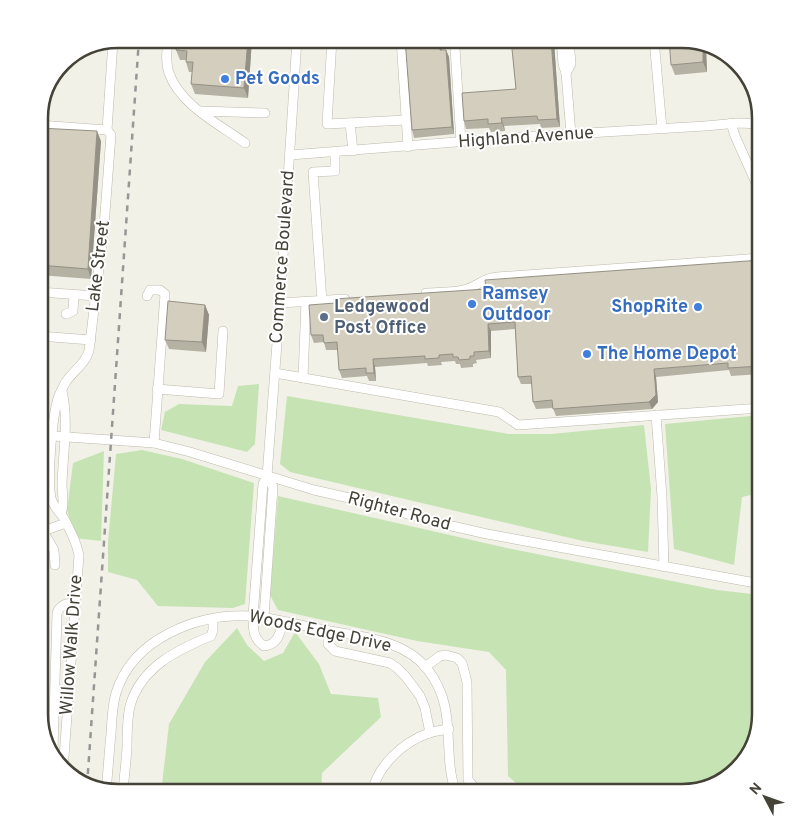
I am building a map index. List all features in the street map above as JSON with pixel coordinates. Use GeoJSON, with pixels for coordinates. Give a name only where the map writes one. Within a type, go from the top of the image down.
{"type":"FeatureCollection","features":[{"type":"Feature","properties":{"kind":"street","name":"Lake Street"},"geometry":{"type":"LineString","coordinates":[[53,436],[57,400],[69,378],[86,358],[91,340],[104,226],[111,140],[108,131],[112,48]]}},
{"type":"Feature","properties":{"kind":"street"},"geometry":{"type":"LineString","coordinates":[[167,48],[166,61],[168,73],[175,86],[185,98],[245,143]]}},
{"type":"Feature","properties":{"kind":"street","name":"Commerce Boulevard"},"geometry":{"type":"LineString","coordinates":[[283,622],[280,635],[276,642],[270,646],[264,646],[256,639],[253,616],[263,484],[267,476],[275,373],[296,48]]}},
{"type":"Feature","properties":{"kind":"street"},"geometry":{"type":"LineString","coordinates":[[331,48],[327,124],[406,120]]}},
{"type":"Feature","properties":{"kind":"street"},"geometry":{"type":"LineString","coordinates":[[402,48],[408,147]]}},
{"type":"Feature","properties":{"kind":"street"},"geometry":{"type":"LineString","coordinates":[[455,48],[461,142]]}},
{"type":"Feature","properties":{"kind":"street"},"geometry":{"type":"LineString","coordinates":[[562,48],[566,73],[571,134]]}},
{"type":"Feature","properties":{"kind":"street"},"geometry":{"type":"LineString","coordinates":[[566,73],[571,64],[570,48]]}},
{"type":"Feature","properties":{"kind":"street"},"geometry":{"type":"LineString","coordinates":[[655,48],[662,129]]}},
{"type":"Feature","properties":{"kind":"street"},"geometry":{"type":"LineString","coordinates":[[200,110],[265,114]]}},
{"type":"Feature","properties":{"kind":"street"},"geometry":{"type":"LineString","coordinates":[[350,123],[353,151]]}},
{"type":"Feature","properties":{"kind":"street"},"geometry":{"type":"LineString","coordinates":[[731,123],[752,174]]}},
{"type":"Feature","properties":{"kind":"street","name":"Highland Avenue"},"geometry":{"type":"LineString","coordinates":[[290,155],[731,123],[752,124]]}},
{"type":"Feature","properties":{"kind":"street"},"geometry":{"type":"LineString","coordinates":[[48,127],[108,131]]}},
{"type":"Feature","properties":{"kind":"street"},"geometry":{"type":"LineString","coordinates":[[322,301],[313,172],[335,171],[335,152]]}},
{"type":"Feature","properties":{"kind":"street"},"geometry":{"type":"LineString","coordinates":[[417,294],[464,290],[486,278],[752,259]]}},
{"type":"Feature","properties":{"kind":"street"},"geometry":{"type":"LineString","coordinates":[[147,296],[150,290],[160,290],[165,294],[154,443]]}},
{"type":"Feature","properties":{"kind":"street"},"geometry":{"type":"LineString","coordinates":[[48,293],[96,296]]}},
{"type":"Feature","properties":{"kind":"street"},"geometry":{"type":"LineString","coordinates":[[66,314],[73,311],[74,295]]}},
{"type":"Feature","properties":{"kind":"street"},"geometry":{"type":"LineString","coordinates":[[280,303],[355,298]]}},
{"type":"Feature","properties":{"kind":"street"},"geometry":{"type":"LineString","coordinates":[[302,378],[306,302]]}},
{"type":"Feature","properties":{"kind":"street"},"geometry":{"type":"LineString","coordinates":[[158,389],[219,394],[223,331]]}},
{"type":"Feature","properties":{"kind":"street"},"geometry":{"type":"LineString","coordinates":[[48,337],[91,340]]}},
{"type":"Feature","properties":{"kind":"street"},"geometry":{"type":"LineString","coordinates":[[275,373],[499,412],[518,425],[752,409]]}},
{"type":"Feature","properties":{"kind":"street"},"geometry":{"type":"LineString","coordinates":[[61,514],[64,508],[62,486],[66,421],[62,391]]}},
{"type":"Feature","properties":{"kind":"street"},"geometry":{"type":"LineString","coordinates":[[656,415],[662,497],[664,567]]}},
{"type":"Feature","properties":{"kind":"street","name":"Righter Road"},"geometry":{"type":"LineString","coordinates":[[48,436],[154,443],[190,452],[314,490],[358,500],[443,524],[487,534],[752,582]]}},
{"type":"Feature","properties":{"kind":"street","name":"Willow Walk Drive"},"geometry":{"type":"LineString","coordinates":[[53,436],[50,481],[51,498],[56,510],[61,514],[66,523],[79,555],[64,758]]}},
{"type":"Feature","properties":{"kind":"street","name":"Commerce Boulevard"},"geometry":{"type":"LineString","coordinates":[[264,617],[273,487],[267,476]]}},
{"type":"Feature","properties":{"kind":"street"},"geometry":{"type":"LineString","coordinates":[[48,527],[66,523]]}},
{"type":"Feature","properties":{"kind":"street"},"geometry":{"type":"LineString","coordinates":[[48,540],[54,550],[55,566]]}},
{"type":"Feature","properties":{"kind":"street"},"geometry":{"type":"LineString","coordinates":[[53,741],[56,613],[61,606],[74,603]]}},
{"type":"Feature","properties":{"kind":"street","name":"Woods Edge Drive"},"geometry":{"type":"LineString","coordinates":[[106,783],[112,709],[119,685],[130,666],[153,644],[175,630],[197,622],[213,619],[253,616],[383,641],[418,659],[425,666],[437,685],[444,702],[453,784]]}},
{"type":"Feature","properties":{"kind":"street"},"geometry":{"type":"LineString","coordinates":[[123,784],[130,708],[135,692],[150,672],[167,656],[182,647],[211,636],[213,619]]}},
{"type":"Feature","properties":{"kind":"street"},"geometry":{"type":"LineString","coordinates":[[328,631],[328,644],[334,651],[390,663],[406,677],[420,696],[425,708],[430,732]]}},
{"type":"Feature","properties":{"kind":"street"},"geometry":{"type":"LineString","coordinates":[[390,663],[396,646]]}},
{"type":"Feature","properties":{"kind":"street"},"geometry":{"type":"LineString","coordinates":[[425,666],[440,656],[446,655],[457,658],[464,668],[467,682],[468,780],[471,784]]}},
{"type":"Feature","properties":{"kind":"street"},"geometry":{"type":"LineString","coordinates":[[119,685],[135,692]]}},
{"type":"Feature","properties":{"kind":"street"},"geometry":{"type":"LineString","coordinates":[[375,784],[378,774],[386,764],[413,741],[430,732],[448,729]]}},
{"type":"Feature","properties":{"kind":"street"},"geometry":{"type":"LineString","coordinates":[[463,784],[468,780]]}},
{"type":"Feature","properties":{"kind":"green space"},"geometry":{"type":"Polygon","coordinates":[[[259,384],[255,444],[247,452],[161,430],[165,412],[179,404],[232,406],[238,386],[259,384]]]}},
{"type":"Feature","properties":{"kind":"green space"},"geometry":{"type":"Polygon","coordinates":[[[287,396],[509,434],[551,434],[644,425],[651,489],[648,552],[583,541],[290,472],[280,464],[287,396]]]}},
{"type":"Feature","properties":{"kind":"green space"},"geometry":{"type":"Polygon","coordinates":[[[752,416],[752,495],[742,497],[734,565],[674,549],[665,424],[752,416]]]}},
{"type":"Feature","properties":{"kind":"green space"},"geometry":{"type":"Polygon","coordinates":[[[142,450],[182,459],[254,483],[245,604],[233,608],[158,606],[137,580],[108,572],[108,542],[116,454],[142,450]]]}},
{"type":"Feature","properties":{"kind":"green space"},"geometry":{"type":"Polygon","coordinates":[[[104,451],[101,541],[75,538],[67,510],[73,463],[104,451]]]}},
{"type":"Feature","properties":{"kind":"green space"},"geometry":{"type":"Polygon","coordinates":[[[278,496],[507,548],[717,590],[752,594],[752,723],[750,732],[738,757],[717,775],[705,781],[691,784],[517,784],[508,776],[506,670],[489,652],[417,641],[278,610],[270,595],[278,496]]]}},
{"type":"Feature","properties":{"kind":"green space"},"geometry":{"type":"Polygon","coordinates":[[[237,628],[247,645],[264,661],[283,653],[295,632],[319,664],[331,694],[378,698],[381,717],[322,773],[321,784],[162,784],[169,724],[205,662],[237,628]]]}},
{"type":"Feature","properties":{"kind":"building"},"geometry":{"type":"Polygon","coordinates":[[[176,48],[247,48],[244,88],[191,84],[193,62],[186,62],[187,51],[176,50],[176,48]]]}},
{"type":"Feature","properties":{"kind":"building"},"geometry":{"type":"Polygon","coordinates":[[[406,48],[440,48],[440,50],[446,50],[452,127],[412,130],[406,48]]]}},
{"type":"Feature","properties":{"kind":"building"},"geometry":{"type":"Polygon","coordinates":[[[512,48],[552,48],[557,119],[538,120],[537,116],[501,118],[502,123],[488,124],[488,119],[464,121],[462,93],[516,89],[512,48]]]}},
{"type":"Feature","properties":{"kind":"building"},"geometry":{"type":"Polygon","coordinates":[[[670,48],[687,48],[703,51],[703,62],[671,65],[670,48]]]}},
{"type":"Feature","properties":{"kind":"building"},"geometry":{"type":"Polygon","coordinates":[[[48,128],[97,131],[88,269],[48,266],[48,128]]]}},
{"type":"Feature","properties":{"kind":"building"},"geometry":{"type":"Polygon","coordinates":[[[752,261],[752,367],[728,368],[728,363],[654,369],[656,395],[649,402],[553,409],[552,400],[533,402],[531,376],[518,377],[515,322],[488,324],[489,351],[474,352],[474,356],[470,356],[470,359],[459,360],[458,357],[453,357],[453,354],[425,359],[425,356],[373,359],[374,373],[366,373],[366,368],[339,370],[337,342],[324,343],[323,335],[311,335],[309,305],[335,303],[334,299],[486,289],[485,280],[752,261]]]}},
{"type":"Feature","properties":{"kind":"building"},"geometry":{"type":"Polygon","coordinates":[[[168,301],[205,305],[202,342],[165,340],[168,301]]]}},
{"type":"Feature","properties":{"kind":"railway"},"geometry":{"type":"LineString","coordinates":[[88,777],[138,48]]}},
{"type":"Feature","properties":{"kind":"place","name":"Pet Goods"},"geometry":{"type":"Point","coordinates":[225,79]}},
{"type":"Feature","properties":{"kind":"place","name":"Ramsey Outdoor"},"geometry":{"type":"Point","coordinates":[472,304]}},
{"type":"Feature","properties":{"kind":"place","name":"ShopRite"},"geometry":{"type":"Point","coordinates":[698,307]}},
{"type":"Feature","properties":{"kind":"place","name":"Ledgewood Post Office"},"geometry":{"type":"Point","coordinates":[324,317]}},
{"type":"Feature","properties":{"kind":"place","name":"The Home Depot"},"geometry":{"type":"Point","coordinates":[587,354]}}]}
